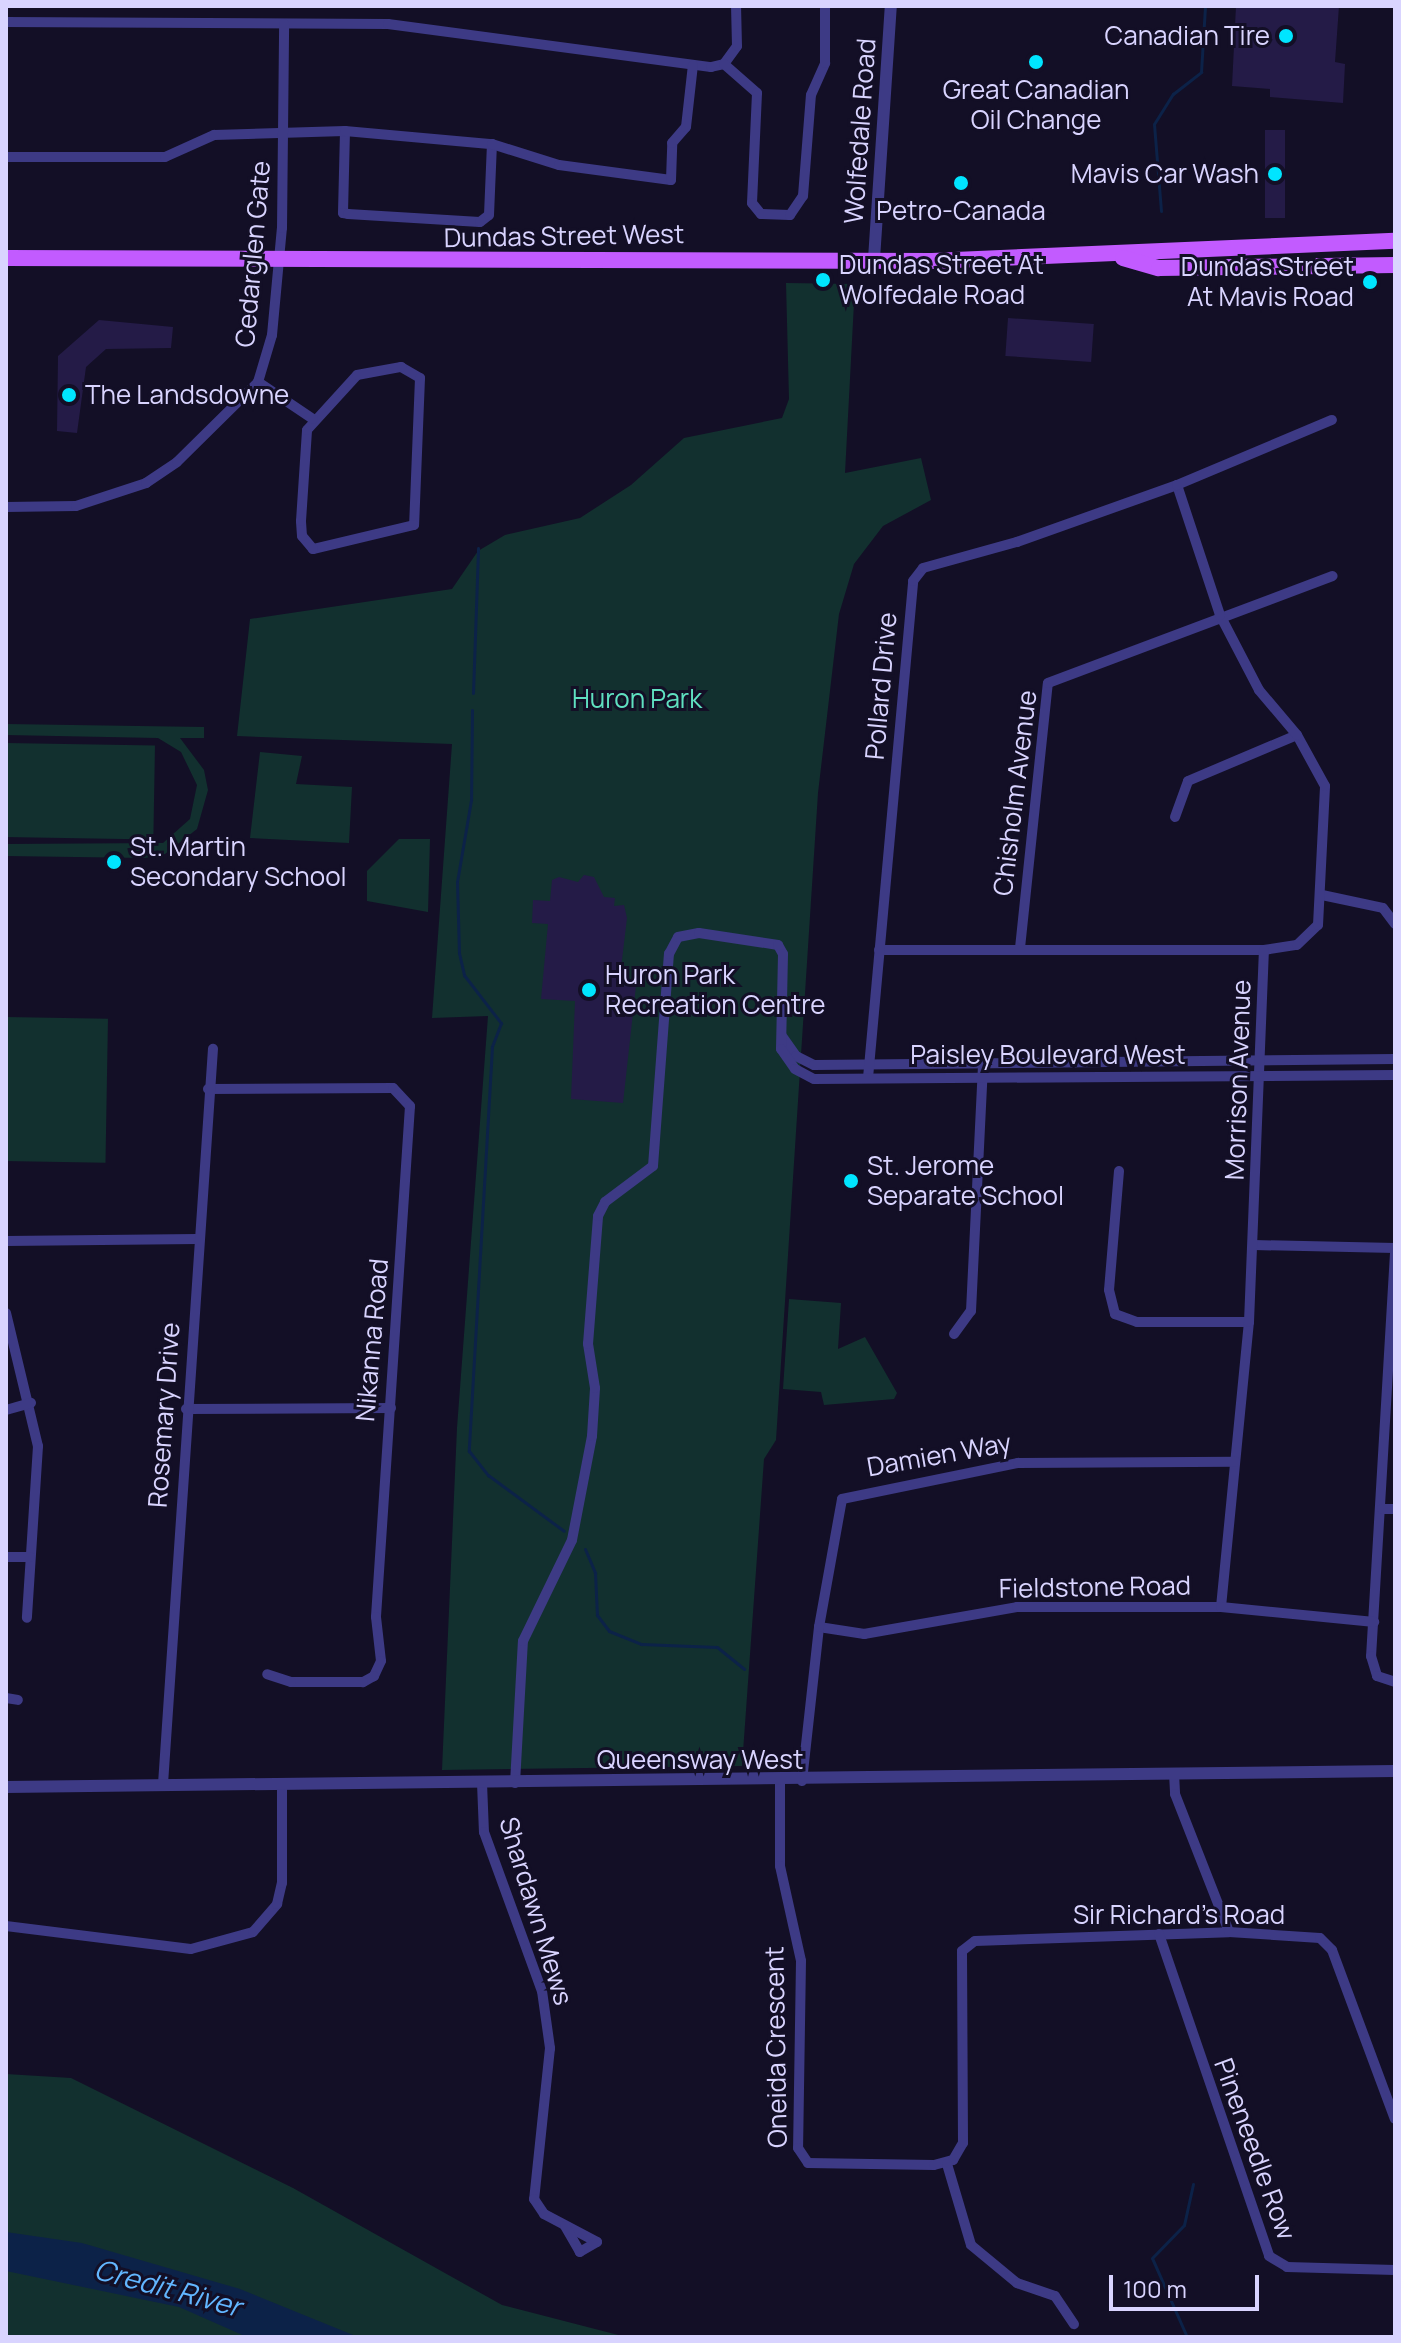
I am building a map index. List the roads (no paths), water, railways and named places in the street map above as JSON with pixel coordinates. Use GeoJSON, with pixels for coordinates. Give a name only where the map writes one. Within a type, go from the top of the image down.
{"type":"FeatureCollection","features":[{"type":"Feature","properties":{"kind":"main road","name":"Dundas Street West"},"geometry":{"type":"LineString","coordinates":[[6,258],[1122,257],[1159,247],[1395,241]]}},
{"type":"Feature","properties":{"kind":"main road","name":"Dundas Street West"},"geometry":{"type":"LineString","coordinates":[[1122,257],[1159,268],[1391,268]]}},
{"type":"Feature","properties":{"kind":"street"},"geometry":{"type":"LineString","coordinates":[[724,64],[737,46],[736,6]]}},
{"type":"Feature","properties":{"kind":"street"},"geometry":{"type":"LineString","coordinates":[[6,22],[388,24],[693,65],[724,64],[757,93],[752,203],[761,214],[790,215],[803,196],[811,95],[825,63],[825,6]]}},
{"type":"Feature","properties":{"kind":"street","name":"Wolfedale Road"},"geometry":{"type":"LineString","coordinates":[[874,259],[891,6]]}},
{"type":"Feature","properties":{"kind":"street","name":"Cedarglen Gate"},"geometry":{"type":"LineString","coordinates":[[6,507],[76,506],[146,483],[177,462],[258,382],[272,335],[279,259],[284,24]]}},
{"type":"Feature","properties":{"kind":"street"},"geometry":{"type":"LineString","coordinates":[[6,157],[165,157],[214,135],[284,129],[345,131],[492,144],[559,165],[671,180],[672,143],[686,127],[693,65]]}},
{"type":"Feature","properties":{"kind":"street"},"geometry":{"type":"LineString","coordinates":[[345,131],[343,213],[348,214],[480,222],[489,215],[492,144]]}},
{"type":"Feature","properties":{"kind":"street"},"geometry":{"type":"LineString","coordinates":[[414,369],[420,378],[414,525],[323,547],[306,543],[304,466],[313,419],[365,371],[414,369]]}},
{"type":"Feature","properties":{"kind":"street"},"geometry":{"type":"LineString","coordinates":[[258,382],[313,419]]}},
{"type":"Feature","properties":{"kind":"street","name":"Pollard Drive"},"geometry":{"type":"LineString","coordinates":[[868,1078],[913,581],[923,568],[1017,542],[1177,485],[1332,420]]}},
{"type":"Feature","properties":{"kind":"street","name":"Morrison Avenue"},"geometry":{"type":"LineString","coordinates":[[1177,485],[1220,615],[1259,690],[1297,735],[1325,786],[1322,895],[1318,925],[1306,939],[1264,950],[1264,1060],[1249,1322],[1221,1607]]}},
{"type":"Feature","properties":{"kind":"street"},"geometry":{"type":"LineString","coordinates":[[1220,615],[1333,576]]}},
{"type":"Feature","properties":{"kind":"street","name":"Chisholm Avenue"},"geometry":{"type":"LineString","coordinates":[[1020,948],[1048,683],[1220,615]]}},
{"type":"Feature","properties":{"kind":"street"},"geometry":{"type":"LineString","coordinates":[[1175,817],[1188,781],[1297,735]]}},
{"type":"Feature","properties":{"kind":"street"},"geometry":{"type":"LineString","coordinates":[[1322,895],[1383,908],[1395,924]]}},
{"type":"Feature","properties":{"kind":"street","name":"Paisley Boulevard West"},"geometry":{"type":"LineString","coordinates":[[515,1783],[523,1641],[572,1540],[592,1436],[595,1388],[588,1348],[598,1212],[646,1174],[655,1157],[673,942],[692,933],[773,941],[783,954],[779,1031],[783,1055],[801,1074],[868,1078],[1395,1075]]}},
{"type":"Feature","properties":{"kind":"street"},"geometry":{"type":"LineString","coordinates":[[879,950],[1264,950]]}},
{"type":"Feature","properties":{"kind":"street","name":"Paisley Boulevard West"},"geometry":{"type":"LineString","coordinates":[[779,1031],[808,1063],[1395,1059]]}},
{"type":"Feature","properties":{"kind":"street","name":"Rosemary Drive"},"geometry":{"type":"LineString","coordinates":[[163,1784],[197,1239],[213,1049]]}},
{"type":"Feature","properties":{"kind":"street"},"geometry":{"type":"LineString","coordinates":[[954,1334],[971,1311],[983,1063]]}},
{"type":"Feature","properties":{"kind":"street","name":"Nikanna Road"},"geometry":{"type":"LineString","coordinates":[[208,1089],[393,1088],[410,1106],[378,1671],[363,1682],[291,1682],[267,1674]]}},
{"type":"Feature","properties":{"kind":"street"},"geometry":{"type":"LineString","coordinates":[[1119,1171],[1109,1290],[1115,1314],[1137,1322],[1249,1322]]}},
{"type":"Feature","properties":{"kind":"street"},"geometry":{"type":"LineString","coordinates":[[6,1241],[197,1239]]}},
{"type":"Feature","properties":{"kind":"street"},"geometry":{"type":"LineString","coordinates":[[1254,1245],[1395,1250],[1373,1668],[1395,1682]]}},
{"type":"Feature","properties":{"kind":"street"},"geometry":{"type":"LineString","coordinates":[[6,1313],[31,1403],[38,1446],[27,1618]]}},
{"type":"Feature","properties":{"kind":"street"},"geometry":{"type":"LineString","coordinates":[[6,1410],[31,1403]]}},
{"type":"Feature","properties":{"kind":"street"},"geometry":{"type":"LineString","coordinates":[[186,1409],[391,1408]]}},
{"type":"Feature","properties":{"kind":"street","name":"Damien Way"},"geometry":{"type":"LineString","coordinates":[[802,1781],[835,1514],[842,1499],[855,1492],[1018,1463],[1235,1462]]}},
{"type":"Feature","properties":{"kind":"street"},"geometry":{"type":"LineString","coordinates":[[1382,1509],[1395,1509]]}},
{"type":"Feature","properties":{"kind":"street"},"geometry":{"type":"LineString","coordinates":[[6,1557],[30,1557]]}},
{"type":"Feature","properties":{"kind":"street","name":"Fieldstone Road"},"geometry":{"type":"LineString","coordinates":[[819,1627],[864,1634],[1017,1607],[1221,1607],[1374,1622]]}},
{"type":"Feature","properties":{"kind":"street"},"geometry":{"type":"LineString","coordinates":[[6,1698],[18,1700]]}},
{"type":"Feature","properties":{"kind":"street","name":"Queensway West"},"geometry":{"type":"LineString","coordinates":[[6,1787],[802,1781],[1395,1771]]}},
{"type":"Feature","properties":{"kind":"street"},"geometry":{"type":"LineString","coordinates":[[1174,1773],[1175,1794],[1229,1932]]}},
{"type":"Feature","properties":{"kind":"street","name":"Oneida Crescent"},"geometry":{"type":"LineString","coordinates":[[780,1781],[780,1866],[801,1961],[801,2159],[819,2168],[947,2164]]}},
{"type":"Feature","properties":{"kind":"street"},"geometry":{"type":"LineString","coordinates":[[6,1926],[191,1949],[253,1932],[277,1904],[282,1883],[282,1783]]}},
{"type":"Feature","properties":{"kind":"street","name":"Shardawn Mews"},"geometry":{"type":"LineString","coordinates":[[482,1783],[488,1846],[542,1991],[550,2048],[534,2199],[565,2226]]}},
{"type":"Feature","properties":{"kind":"street","name":"Sir Richard's Road"},"geometry":{"type":"LineString","coordinates":[[947,2164],[963,2143],[962,1951],[984,1940],[1229,1932],[1327,1942],[1395,2119]]}},
{"type":"Feature","properties":{"kind":"street","name":"Pineneedle Row"},"geometry":{"type":"LineString","coordinates":[[1159,1934],[1269,2256],[1287,2267],[1395,2270]]}},
{"type":"Feature","properties":{"kind":"street"},"geometry":{"type":"LineString","coordinates":[[947,2164],[971,2245],[1017,2283],[1055,2296],[1074,2324]]}},
{"type":"Feature","properties":{"kind":"water","name":"Credit River"},"geometry":{"type":"Polygon","coordinates":[[[6,2232],[82,2243],[240,2289],[358,2337],[247,2337],[179,2307],[6,2271],[6,2232]]]}},
{"type":"Feature","properties":{"kind":"waterway"},"geometry":{"type":"LineString","coordinates":[[1161,211],[1154,124],[1173,94],[1201,72],[1205,6]]}},
{"type":"Feature","properties":{"kind":"waterway"},"geometry":{"type":"LineString","coordinates":[[473,693],[478,548]]}},
{"type":"Feature","properties":{"kind":"waterway"},"geometry":{"type":"LineString","coordinates":[[472,710],[471,800],[457,882],[459,953],[464,975],[501,1023],[492,1047],[469,1451],[488,1475],[564,1531]]}},
{"type":"Feature","properties":{"kind":"waterway"},"geometry":{"type":"LineString","coordinates":[[585,1549],[595,1573],[597,1615],[609,1631],[641,1644],[717,1647],[744,1669]]}},
{"type":"Feature","properties":{"kind":"waterway"},"geometry":{"type":"LineString","coordinates":[[1187,2337],[1152,2258],[1184,2225],[1193,2184]]}},
{"type":"Feature","properties":{"kind":"place","name":"Canadian Tire"},"geometry":{"type":"Point","coordinates":[1286,36]}},
{"type":"Feature","properties":{"kind":"place","name":"Great Canadian Oil Change"},"geometry":{"type":"Point","coordinates":[1036,62]}},
{"type":"Feature","properties":{"kind":"place","name":"Mavis Car Wash"},"geometry":{"type":"Point","coordinates":[1275,174]}},
{"type":"Feature","properties":{"kind":"place","name":"Petro-Canada"},"geometry":{"type":"Point","coordinates":[961,183]}},
{"type":"Feature","properties":{"kind":"place","name":"Dundas Street At Wolfedale Road"},"geometry":{"type":"Point","coordinates":[823,280]}},
{"type":"Feature","properties":{"kind":"place","name":"Dundas Street At Mavis Road"},"geometry":{"type":"Point","coordinates":[1370,282]}},
{"type":"Feature","properties":{"kind":"place","name":"The Landsdowne"},"geometry":{"type":"Point","coordinates":[69,395]}},
{"type":"Feature","properties":{"kind":"place","name":"St. Martin Secondary School"},"geometry":{"type":"Point","coordinates":[114,862]}},
{"type":"Feature","properties":{"kind":"place","name":"Huron Park Recreation Centre"},"geometry":{"type":"Point","coordinates":[589,990]}},
{"type":"Feature","properties":{"kind":"place","name":"St. Jerome Separate School"},"geometry":{"type":"Point","coordinates":[851,1181]}},
{"type":"Feature","properties":{"kind":"park label","name":"Huron Park"},"geometry":{"type":"Point","coordinates":[637,699]}}]}
